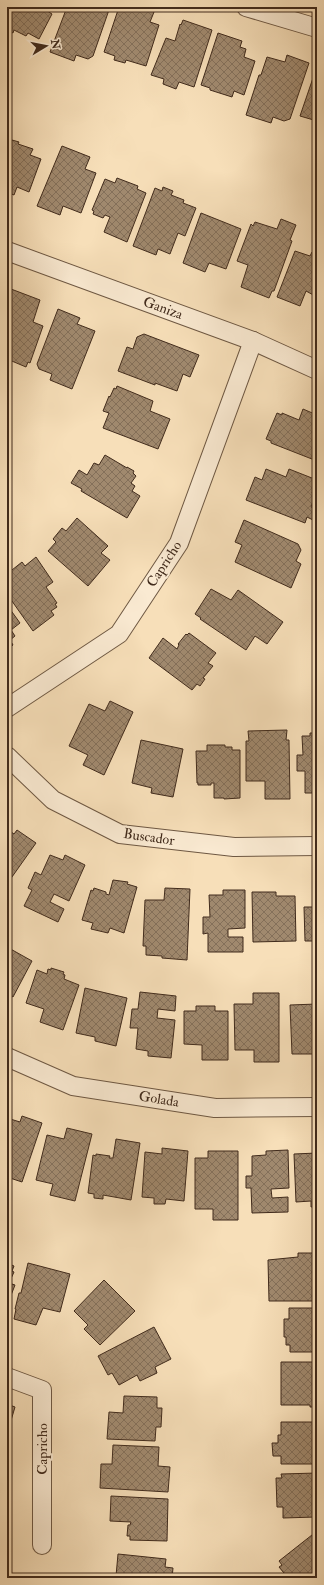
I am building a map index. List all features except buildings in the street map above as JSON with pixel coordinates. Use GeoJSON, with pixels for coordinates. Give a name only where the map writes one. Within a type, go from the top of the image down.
{"type":"FeatureCollection","features":[{"type":"Feature","properties":{"kind":"street"},"geometry":{"type":"LineString","coordinates":[[246,7],[317,28]]}},
{"type":"Feature","properties":{"kind":"street","name":"Ganiza"},"geometry":{"type":"LineString","coordinates":[[7,251],[253,341],[317,370]]}},
{"type":"Feature","properties":{"kind":"street","name":"Capricho"},"geometry":{"type":"LineString","coordinates":[[7,708],[119,634],[180,543],[253,341]]}},
{"type":"Feature","properties":{"kind":"street","name":"Buscador"},"geometry":{"type":"LineString","coordinates":[[7,756],[53,800],[120,834],[234,847],[317,846]]}},
{"type":"Feature","properties":{"kind":"street","name":"Golada"},"geometry":{"type":"LineString","coordinates":[[7,1056],[73,1086],[215,1108],[317,1107]]}},
{"type":"Feature","properties":{"kind":"street","name":"Capricho"},"geometry":{"type":"LineString","coordinates":[[7,1376],[42,1390],[42,1545]]}}]}
